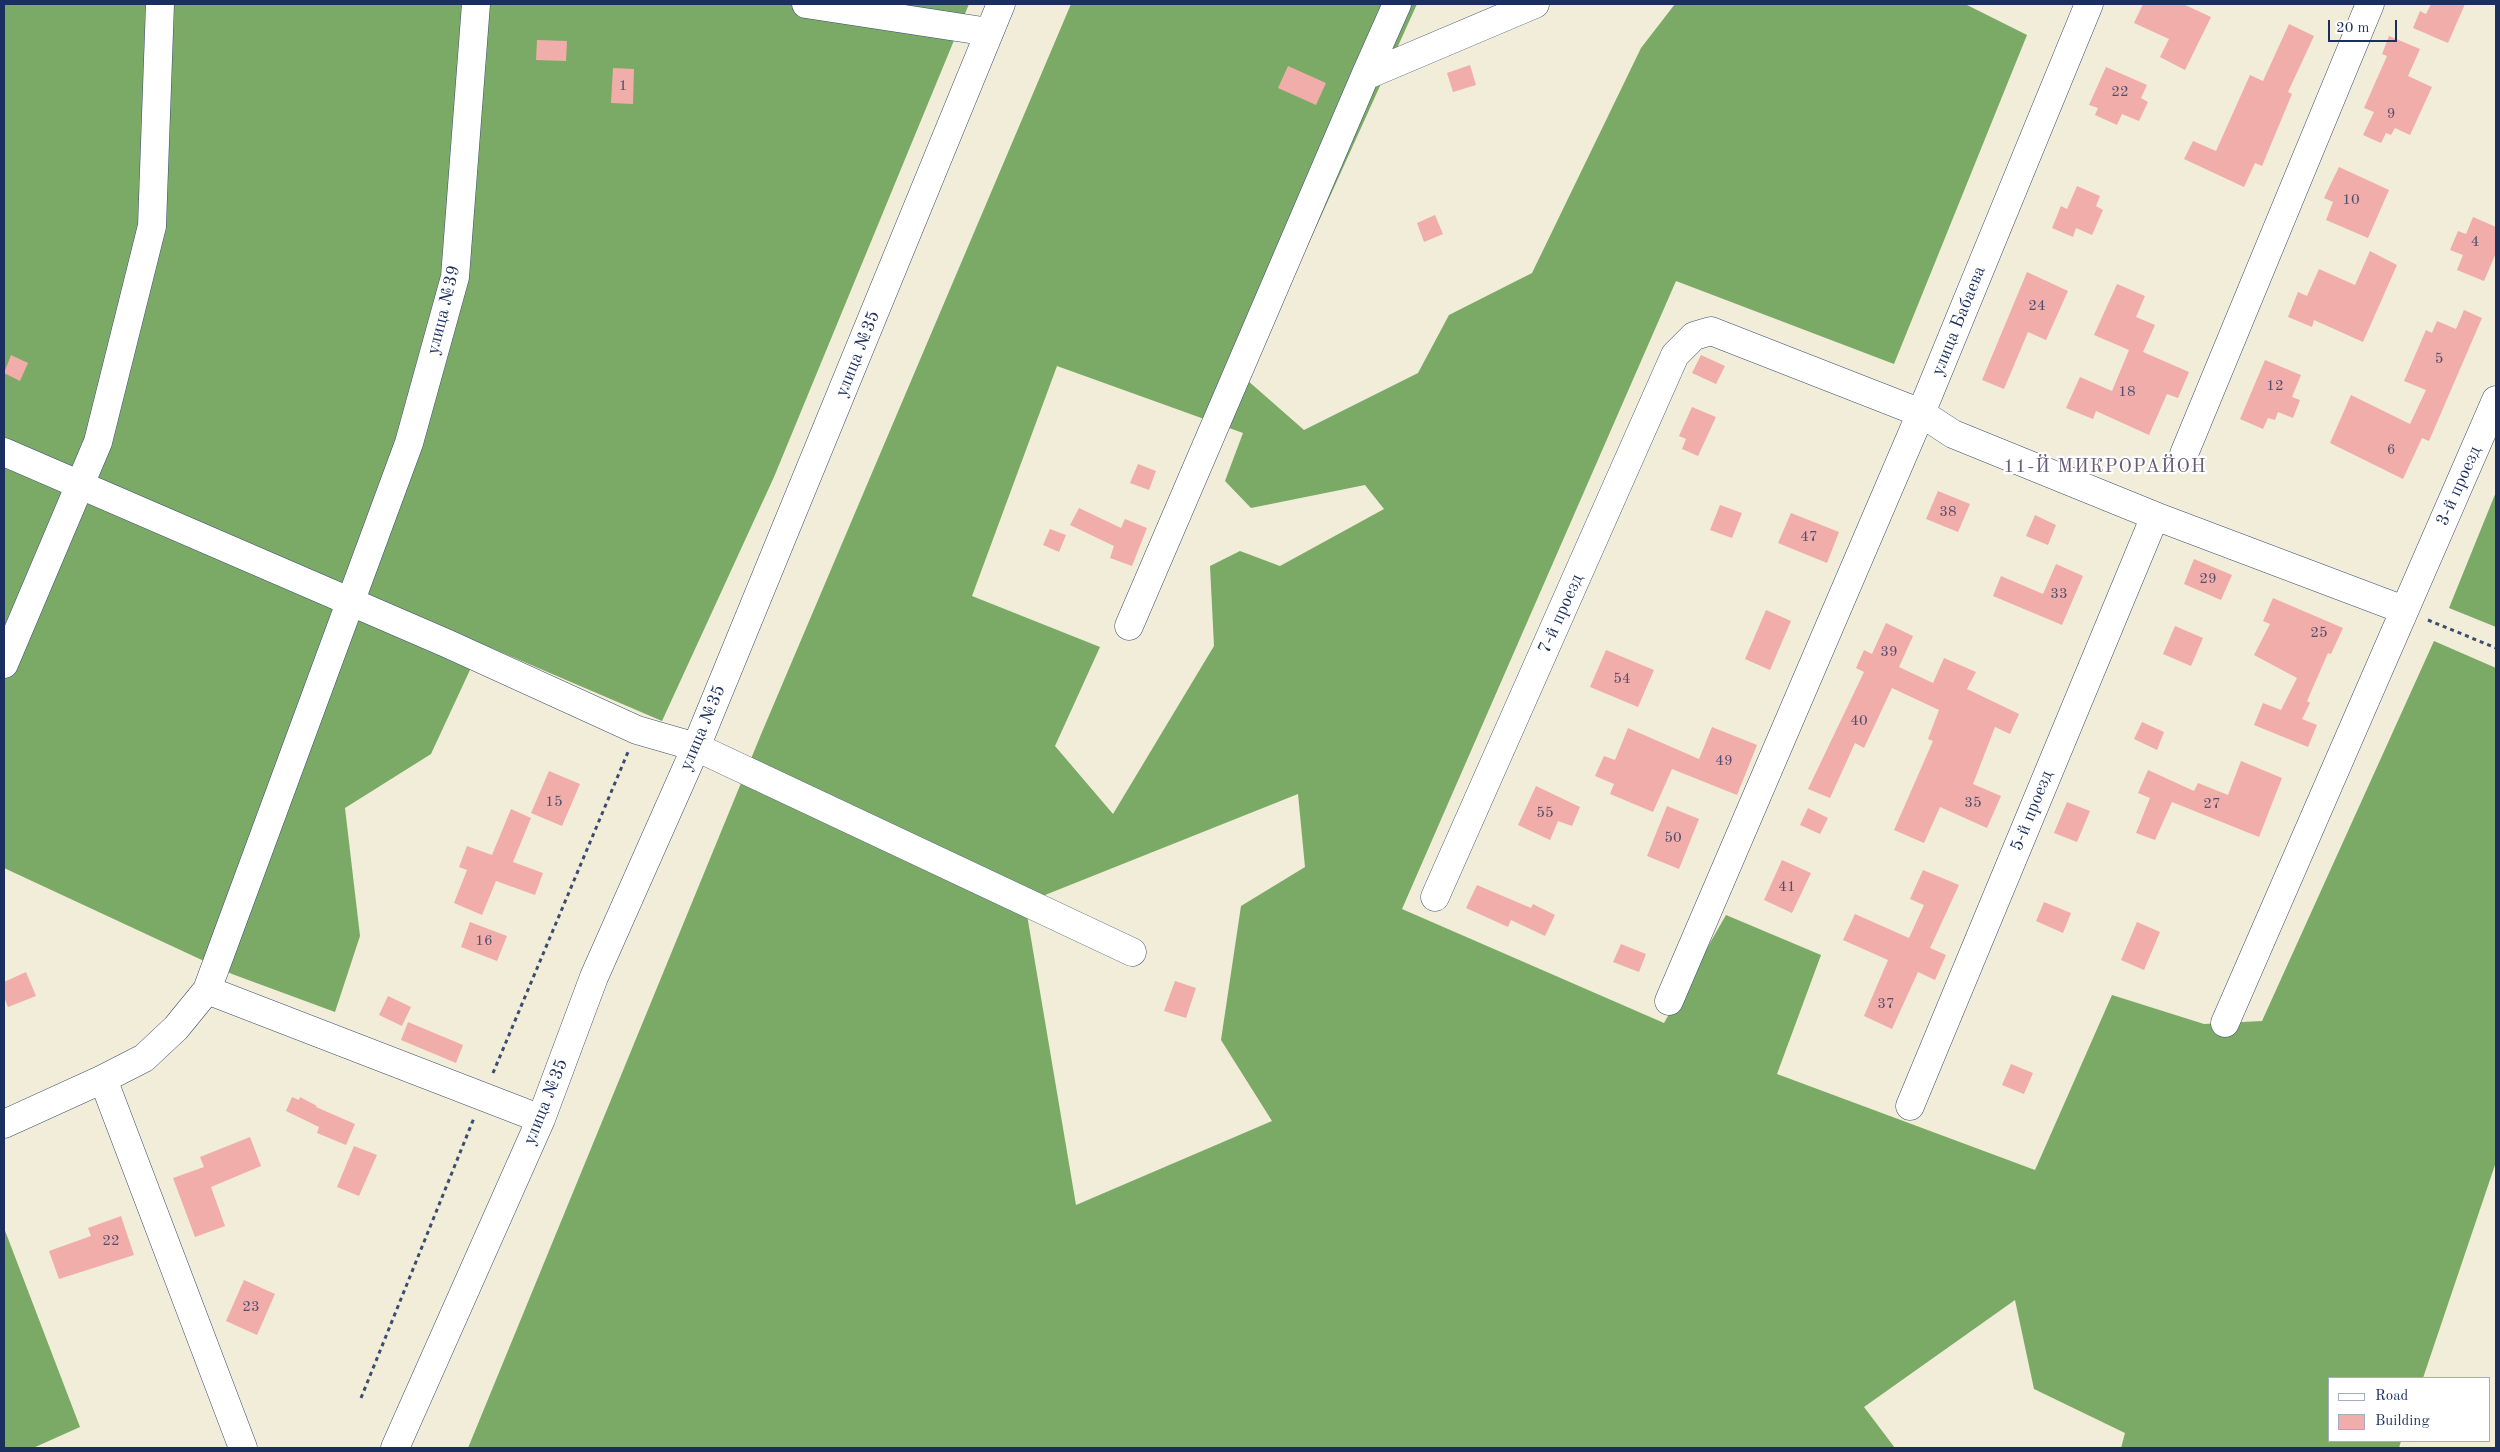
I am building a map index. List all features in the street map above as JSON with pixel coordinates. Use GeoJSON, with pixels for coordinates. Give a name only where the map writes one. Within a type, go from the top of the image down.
{"type":"FeatureCollection","features":[{"type":"Feature","properties":{"kind":"street"},"geometry":{"type":"LineString","coordinates":[[4,664],[98,442],[152,226],[160,4]]}},
{"type":"Feature","properties":{"kind":"street","name":"улица №39"},"geometry":{"type":"LineString","coordinates":[[4,1124],[103,1079],[144,1058],[176,1028],[207,990],[409,443],[455,277],[476,4]]}},
{"type":"Feature","properties":{"kind":"street"},"geometry":{"type":"LineString","coordinates":[[806,4],[989,32]]}},
{"type":"Feature","properties":{"kind":"street","name":"улица №35"},"geometry":{"type":"LineString","coordinates":[[395,1448],[541,1119],[594,976],[696,747],[1001,4]]}},
{"type":"Feature","properties":{"kind":"street"},"geometry":{"type":"LineString","coordinates":[[1129,626],[1397,4]]}},
{"type":"Feature","properties":{"kind":"street"},"geometry":{"type":"LineString","coordinates":[[1365,76],[1535,4]]}},
{"type":"Feature","properties":{"kind":"street","name":"улица Бабаева"},"geometry":{"type":"LineString","coordinates":[[1669,1001],[1921,413],[2089,4]]}},
{"type":"Feature","properties":{"kind":"street"},"geometry":{"type":"LineString","coordinates":[[2184,454],[2370,4]]}},
{"type":"Feature","properties":{"kind":"street","name":"7-й проезд"},"geometry":{"type":"LineString","coordinates":[[1435,896],[1675,355],[1694,336],[1710,331],[1921,413]]}},
{"type":"Feature","properties":{"kind":"street","name":"3-й проезд"},"geometry":{"type":"LineString","coordinates":[[2226,1023],[2496,400]]}},
{"type":"Feature","properties":{"kind":"street"},"geometry":{"type":"LineString","coordinates":[[1921,413],[1953,434],[2155,516],[2404,610]]}},
{"type":"Feature","properties":{"kind":"street"},"geometry":{"type":"LineString","coordinates":[[4,452],[349,603],[446,643],[637,730],[696,747],[1132,952]]}},
{"type":"Feature","properties":{"kind":"street","name":"5-й проезд"},"geometry":{"type":"LineString","coordinates":[[1910,1106],[2155,516]]}},
{"type":"Feature","properties":{"kind":"street"},"geometry":{"type":"LineString","coordinates":[[207,990],[484,1095],[541,1119]]}},
{"type":"Feature","properties":{"kind":"street"},"geometry":{"type":"LineString","coordinates":[[103,1079],[243,1448]]}},
{"type":"Feature","properties":{"kind":"path"},"geometry":{"type":"LineString","coordinates":[[2404,610],[2496,648]]}},
{"type":"Feature","properties":{"kind":"path"},"geometry":{"type":"LineString","coordinates":[[361,1398],[484,1095],[637,730]]}},
{"type":"Feature","properties":{"kind":"green space"},"geometry":{"type":"Polygon","coordinates":[[[4,4],[969,4],[774,477],[662,721],[482,644],[431,754],[345,808],[360,936],[335,1012],[232,974],[4,868],[4,4]]]}},
{"type":"Feature","properties":{"kind":"green space"},"geometry":{"type":"Polygon","coordinates":[[[1071,4],[1417,4],[1247,380],[1304,430],[1418,373],[1449,315],[1532,273],[1641,48],[1675,4],[1965,4],[2027,35],[1894,364],[1676,281],[1402,909],[1664,1023],[1726,915],[1821,955],[1777,1074],[2035,1170],[2112,995],[2204,1024],[2262,1021],[2434,641],[2496,668],[2496,1162],[2423,1377],[2328,1377],[2328,1442],[2401,1442],[2399,1448],[2121,1448],[2125,1433],[2034,1389],[2015,1300],[1864,1407],[1895,1448],[468,1448],[762,732],[1071,4]],[[1057,366],[972,596],[1100,647],[1055,746],[1113,814],[1214,646],[1210,566],[1240,551],[1280,566],[1384,509],[1365,485],[1251,508],[1225,481],[1243,433],[1057,366]],[[1298,794],[1025,903],[1076,1205],[1272,1121],[1221,1040],[1241,906],[1305,867],[1298,794]]]}},
{"type":"Feature","properties":{"kind":"green space"},"geometry":{"type":"Polygon","coordinates":[[[2496,492],[2496,627],[2449,608],[2496,492]]]}},
{"type":"Feature","properties":{"kind":"green space"},"geometry":{"type":"Polygon","coordinates":[[[4,1228],[80,1427],[33,1448],[4,1448],[4,1228]]]}},
{"type":"Feature","properties":{"kind":"building"},"geometry":{"type":"Polygon","coordinates":[[[2143,4],[2183,4],[2211,17],[2185,70],[2160,57],[2169,39],[2134,23],[2143,4]]]}},
{"type":"Feature","properties":{"kind":"building"},"geometry":{"type":"Polygon","coordinates":[[[2431,4],[2465,4],[2448,43],[2413,28],[2420,11],[2426,14],[2431,4]]]}},
{"type":"Feature","properties":{"kind":"building"},"geometry":{"type":"Polygon","coordinates":[[[2289,24],[2314,36],[2288,92],[2292,94],[2262,166],[2255,163],[2244,187],[2184,159],[2193,141],[2216,151],[2250,75],[2263,81],[2289,24]]]}},
{"type":"Feature","properties":{"kind":"building"},"geometry":{"type":"Polygon","coordinates":[[[2389,36],[2420,49],[2408,76],[2432,87],[2410,135],[2395,128],[2391,135],[2386,133],[2381,143],[2363,135],[2374,112],[2364,108],[2387,56],[2382,54],[2389,36]]]}},
{"type":"Feature","properties":{"kind":"building"},"geometry":{"type":"Polygon","coordinates":[[[537,40],[567,41],[566,61],[536,60],[537,40]]]}},
{"type":"Feature","properties":{"kind":"building"},"geometry":{"type":"Polygon","coordinates":[[[1470,65],[1476,85],[1453,92],[1447,73],[1470,65]]]}},
{"type":"Feature","properties":{"kind":"building"},"geometry":{"type":"Polygon","coordinates":[[[1288,66],[1326,83],[1316,105],[1278,88],[1288,66]]]}},
{"type":"Feature","properties":{"kind":"building"},"geometry":{"type":"Polygon","coordinates":[[[2106,67],[2147,85],[2141,98],[2148,102],[2139,121],[2122,114],[2117,125],[2095,115],[2098,108],[2089,105],[2106,67]]]}},
{"type":"Feature","properties":{"kind":"building"},"geometry":{"type":"Polygon","coordinates":[[[613,68],[634,69],[633,104],[611,103],[613,68]]]}},
{"type":"Feature","properties":{"kind":"building"},"geometry":{"type":"Polygon","coordinates":[[[2339,167],[2389,190],[2368,238],[2326,220],[2333,202],[2324,198],[2339,167]]]}},
{"type":"Feature","properties":{"kind":"building"},"geometry":{"type":"Polygon","coordinates":[[[2077,186],[2100,196],[2096,206],[2103,210],[2092,235],[2076,228],[2073,237],[2052,228],[2061,206],[2067,209],[2077,186]]]}},
{"type":"Feature","properties":{"kind":"building"},"geometry":{"type":"Polygon","coordinates":[[[1435,215],[1443,234],[1424,242],[1417,223],[1435,215]]]}},
{"type":"Feature","properties":{"kind":"building"},"geometry":{"type":"Polygon","coordinates":[[[2473,217],[2496,227],[2496,253],[2484,281],[2457,270],[2463,255],[2450,250],[2458,231],[2466,234],[2473,217]]]}},
{"type":"Feature","properties":{"kind":"building"},"geometry":{"type":"Polygon","coordinates":[[[2370,251],[2397,265],[2363,342],[2314,320],[2312,327],[2288,317],[2298,292],[2307,296],[2319,269],[2355,285],[2370,251]]]}},
{"type":"Feature","properties":{"kind":"building"},"geometry":{"type":"Polygon","coordinates":[[[2027,272],[2068,291],[2046,340],[2028,332],[2004,389],[1982,380],[2027,272]]]}},
{"type":"Feature","properties":{"kind":"building"},"geometry":{"type":"Polygon","coordinates":[[[2117,284],[2145,296],[2136,317],[2155,325],[2143,352],[2189,372],[2178,398],[2167,394],[2149,435],[2096,411],[2093,419],[2066,408],[2080,377],[2112,391],[2129,350],[2094,335],[2117,284]]]}},
{"type":"Feature","properties":{"kind":"building"},"geometry":{"type":"Polygon","coordinates":[[[2464,310],[2482,318],[2429,441],[2422,438],[2403,479],[2330,443],[2351,395],[2410,424],[2426,390],[2404,381],[2426,330],[2432,333],[2437,321],[2456,329],[2464,310]]]}},
{"type":"Feature","properties":{"kind":"building"},"geometry":{"type":"Polygon","coordinates":[[[11,355],[28,363],[20,381],[4,373],[11,355]]]}},
{"type":"Feature","properties":{"kind":"building"},"geometry":{"type":"Polygon","coordinates":[[[1701,355],[1725,366],[1716,384],[1692,373],[1701,355]]]}},
{"type":"Feature","properties":{"kind":"building"},"geometry":{"type":"Polygon","coordinates":[[[2265,360],[2301,375],[2292,397],[2300,400],[2293,418],[2278,412],[2275,420],[2268,418],[2263,429],[2240,419],[2265,360]]]}},
{"type":"Feature","properties":{"kind":"building"},"geometry":{"type":"Polygon","coordinates":[[[1692,407],[1716,417],[1698,456],[1682,449],[1686,439],[1679,436],[1692,407]]]}},
{"type":"Feature","properties":{"kind":"building"},"geometry":{"type":"Polygon","coordinates":[[[1138,464],[1156,471],[1149,490],[1130,483],[1138,464]]]}},
{"type":"Feature","properties":{"kind":"building"},"geometry":{"type":"Polygon","coordinates":[[[1938,491],[1970,504],[1958,532],[1926,519],[1938,491]]]}},
{"type":"Feature","properties":{"kind":"building"},"geometry":{"type":"Polygon","coordinates":[[[1720,505],[1742,513],[1732,538],[1710,530],[1720,505]]]}},
{"type":"Feature","properties":{"kind":"building"},"geometry":{"type":"Polygon","coordinates":[[[1079,508],[1121,528],[1125,519],[1147,528],[1132,566],[1110,558],[1114,546],[1070,525],[1079,508]]]}},
{"type":"Feature","properties":{"kind":"building"},"geometry":{"type":"Polygon","coordinates":[[[1791,513],[1839,532],[1827,563],[1778,543],[1791,513]]]}},
{"type":"Feature","properties":{"kind":"building"},"geometry":{"type":"Polygon","coordinates":[[[2035,515],[2056,525],[2048,545],[2026,536],[2035,515]]]}},
{"type":"Feature","properties":{"kind":"building"},"geometry":{"type":"Polygon","coordinates":[[[1050,529],[1066,535],[1059,552],[1043,545],[1050,529]]]}},
{"type":"Feature","properties":{"kind":"building"},"geometry":{"type":"Polygon","coordinates":[[[2194,559],[2232,575],[2221,600],[2184,584],[2194,559]]]}},
{"type":"Feature","properties":{"kind":"building"},"geometry":{"type":"Polygon","coordinates":[[[2056,564],[2083,576],[2062,625],[1993,596],[2001,576],[2043,594],[2056,564]]]}},
{"type":"Feature","properties":{"kind":"building"},"geometry":{"type":"Polygon","coordinates":[[[2273,598],[2343,628],[2331,654],[2328,653],[2307,701],[2310,703],[2302,719],[2317,725],[2308,747],[2254,725],[2263,703],[2281,710],[2297,678],[2254,655],[2270,624],[2263,621],[2273,598]]]}},
{"type":"Feature","properties":{"kind":"building"},"geometry":{"type":"Polygon","coordinates":[[[1766,610],[1791,621],[1770,670],[1745,659],[1766,610]]]}},
{"type":"Feature","properties":{"kind":"building"},"geometry":{"type":"Polygon","coordinates":[[[1886,623],[1913,636],[1899,667],[1933,683],[1944,658],[1976,672],[1967,689],[2019,714],[2010,734],[1995,727],[1973,784],[2001,796],[1987,828],[1940,807],[1924,843],[1894,830],[1933,741],[1928,739],[1939,710],[1892,688],[1864,748],[1855,743],[1830,798],[1808,789],[1864,672],[1856,668],[1864,650],[1872,654],[1886,623]]]}},
{"type":"Feature","properties":{"kind":"building"},"geometry":{"type":"Polygon","coordinates":[[[2175,626],[2203,638],[2191,666],[2163,654],[2175,626]]]}},
{"type":"Feature","properties":{"kind":"building"},"geometry":{"type":"Polygon","coordinates":[[[1606,650],[1654,670],[1638,707],[1590,687],[1606,650]]]}},
{"type":"Feature","properties":{"kind":"building"},"geometry":{"type":"Polygon","coordinates":[[[2142,722],[2164,732],[2157,750],[2134,739],[2142,722]]]}},
{"type":"Feature","properties":{"kind":"building"},"geometry":{"type":"Polygon","coordinates":[[[1712,727],[1757,745],[1737,795],[1672,769],[1653,812],[1610,794],[1614,784],[1595,776],[1604,756],[1615,760],[1628,728],[1699,759],[1712,727]]]}},
{"type":"Feature","properties":{"kind":"building"},"geometry":{"type":"Polygon","coordinates":[[[2241,761],[2282,778],[2259,837],[2172,802],[2155,840],[2136,833],[2150,798],[2138,793],[2148,770],[2194,791],[2198,783],[2228,795],[2241,761]]]}},
{"type":"Feature","properties":{"kind":"building"},"geometry":{"type":"Polygon","coordinates":[[[549,771],[580,784],[562,826],[531,813],[549,771]]]}},
{"type":"Feature","properties":{"kind":"building"},"geometry":{"type":"Polygon","coordinates":[[[1536,786],[1580,807],[1572,826],[1558,821],[1550,840],[1518,825],[1536,786]]]}},
{"type":"Feature","properties":{"kind":"building"},"geometry":{"type":"Polygon","coordinates":[[[2067,802],[2090,811],[2077,842],[2054,833],[2067,802]]]}},
{"type":"Feature","properties":{"kind":"building"},"geometry":{"type":"Polygon","coordinates":[[[1667,806],[1699,819],[1679,869],[1647,856],[1667,806]]]}},
{"type":"Feature","properties":{"kind":"building"},"geometry":{"type":"Polygon","coordinates":[[[1808,808],[1828,818],[1820,834],[1800,825],[1808,808]]]}},
{"type":"Feature","properties":{"kind":"building"},"geometry":{"type":"Polygon","coordinates":[[[511,809],[531,818],[513,862],[543,873],[535,895],[496,881],[482,915],[454,903],[467,870],[459,867],[467,846],[492,855],[511,809]]]}},
{"type":"Feature","properties":{"kind":"building"},"geometry":{"type":"Polygon","coordinates":[[[1782,860],[1811,873],[1792,913],[1764,900],[1782,860]]]}},
{"type":"Feature","properties":{"kind":"building"},"geometry":{"type":"Polygon","coordinates":[[[1923,870],[1959,885],[1930,948],[1946,955],[1935,980],[1918,972],[1892,1029],[1864,1016],[1888,960],[1843,940],[1855,914],[1909,938],[1924,905],[1910,899],[1923,870]]]}},
{"type":"Feature","properties":{"kind":"building"},"geometry":{"type":"Polygon","coordinates":[[[1477,885],[1531,908],[1533,904],[1555,915],[1545,936],[1511,920],[1508,927],[1466,908],[1477,885]]]}},
{"type":"Feature","properties":{"kind":"building"},"geometry":{"type":"Polygon","coordinates":[[[2044,902],[2071,913],[2063,933],[2036,921],[2044,902]]]}},
{"type":"Feature","properties":{"kind":"building"},"geometry":{"type":"Polygon","coordinates":[[[470,922],[507,936],[497,961],[461,947],[470,922]]]}},
{"type":"Feature","properties":{"kind":"building"},"geometry":{"type":"Polygon","coordinates":[[[2137,922],[2160,932],[2144,970],[2121,960],[2137,922]]]}},
{"type":"Feature","properties":{"kind":"building"},"geometry":{"type":"Polygon","coordinates":[[[1621,944],[1646,954],[1639,972],[1613,962],[1621,944]]]}},
{"type":"Feature","properties":{"kind":"building"},"geometry":{"type":"Polygon","coordinates":[[[26,972],[36,996],[8,1007],[4,997],[4,982],[26,972]]]}},
{"type":"Feature","properties":{"kind":"building"},"geometry":{"type":"Polygon","coordinates":[[[1175,981],[1196,988],[1186,1018],[1164,1011],[1175,981]]]}},
{"type":"Feature","properties":{"kind":"building"},"geometry":{"type":"Polygon","coordinates":[[[388,996],[411,1007],[402,1026],[379,1015],[388,996]]]}},
{"type":"Feature","properties":{"kind":"building"},"geometry":{"type":"Polygon","coordinates":[[[408,1022],[463,1045],[456,1063],[401,1040],[408,1022]]]}},
{"type":"Feature","properties":{"kind":"building"},"geometry":{"type":"Polygon","coordinates":[[[2011,1064],[2033,1073],[2024,1094],[2002,1085],[2011,1064]]]}},
{"type":"Feature","properties":{"kind":"building"},"geometry":{"type":"Polygon","coordinates":[[[292,1097],[299,1100],[300,1097],[316,1107],[355,1124],[346,1145],[317,1133],[319,1127],[286,1111],[292,1097]]]}},
{"type":"Feature","properties":{"kind":"building"},"geometry":{"type":"Polygon","coordinates":[[[250,1137],[261,1166],[211,1187],[225,1226],[195,1237],[173,1178],[204,1167],[200,1157],[250,1137]]]}},
{"type":"Feature","properties":{"kind":"building"},"geometry":{"type":"Polygon","coordinates":[[[354,1146],[377,1155],[359,1196],[337,1187],[354,1146]]]}},
{"type":"Feature","properties":{"kind":"building"},"geometry":{"type":"Polygon","coordinates":[[[121,1216],[134,1255],[59,1279],[49,1251],[91,1236],[88,1228],[121,1216]]]}},
{"type":"Feature","properties":{"kind":"building"},"geometry":{"type":"Polygon","coordinates":[[[244,1280],[275,1294],[257,1335],[226,1321],[244,1280]]]}},
{"type":"Feature","properties":{"kind":"district","name":"11-Й МИКРОРАЙОН"},"geometry":{"type":"Point","coordinates":[2105,467]}}]}
